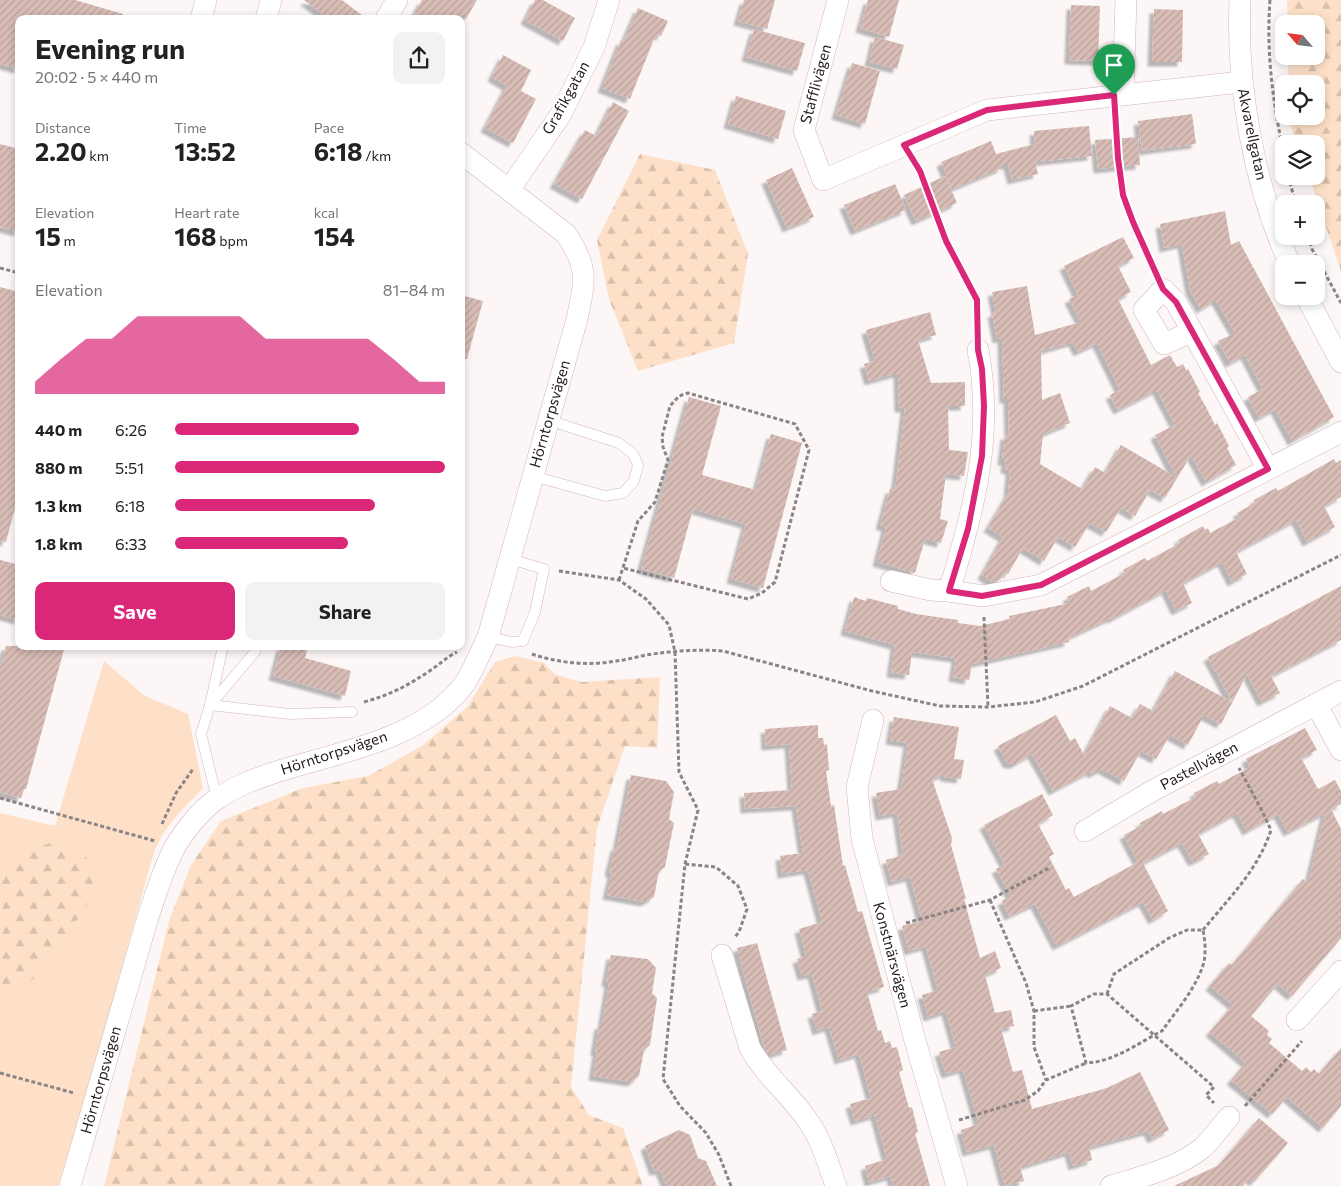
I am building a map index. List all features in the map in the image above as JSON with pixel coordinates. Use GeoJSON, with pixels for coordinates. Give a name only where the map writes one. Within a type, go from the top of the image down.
{"type":"FeatureCollection","features":[{"type":"Feature","properties":{"kind":"street"},"geometry":{"type":"LineString","coordinates":[[203,15],[206,0]]}},
{"type":"Feature","properties":{"kind":"street"},"geometry":{"type":"LineString","coordinates":[[388,15],[397,0]]}},
{"type":"Feature","properties":{"kind":"street","name":"Grafikgatan"},"geometry":{"type":"LineString","coordinates":[[508,190],[561,114],[594,47],[609,0]]}},
{"type":"Feature","properties":{"kind":"street","name":"Stafflivägen"},"geometry":{"type":"LineString","coordinates":[[838,0],[804,130],[823,180],[987,110],[1241,82]]}},
{"type":"Feature","properties":{"kind":"street"},"geometry":{"type":"LineString","coordinates":[[1119,95],[1126,0]]}},
{"type":"Feature","properties":{"kind":"street","name":"Akvarellgatan"},"geometry":{"type":"LineString","coordinates":[[1240,0],[1241,82],[1256,159],[1268,204],[1287,255]]}},
{"type":"Feature","properties":{"kind":"street","name":"Hörntorpsvägen"},"geometry":{"type":"LineString","coordinates":[[70,1186],[150,911],[170,855],[183,835],[217,799],[250,781],[363,747],[436,714],[456,695],[466,681],[488,637],[577,319],[583,292],[584,270],[577,251],[566,234],[465,156]]}},
{"type":"Feature","properties":{"kind":"street"},"geometry":{"type":"LineString","coordinates":[[1191,332],[1164,344],[1144,310],[1163,289],[1176,302],[1268,469]]}},
{"type":"Feature","properties":{"kind":"street"},"geometry":{"type":"LineString","coordinates":[[1311,305],[1341,362]]}},
{"type":"Feature","properties":{"kind":"street"},"geometry":{"type":"LineString","coordinates":[[949,591],[968,529],[982,456],[984,406],[982,369],[978,350]]}},
{"type":"Feature","properties":{"kind":"street"},"geometry":{"type":"LineString","coordinates":[[891,581],[931,590],[982,596],[1041,585],[1341,432]]}},
{"type":"Feature","properties":{"kind":"street","name":"Pastellvägen"},"geometry":{"type":"LineString","coordinates":[[1085,831],[1152,791],[1341,691]]}},
{"type":"Feature","properties":{"kind":"street"},"geometry":{"type":"LineString","coordinates":[[1316,704],[1341,750]]}},
{"type":"Feature","properties":{"kind":"street","name":"Konstnärsvägen"},"geometry":{"type":"LineString","coordinates":[[873,720],[857,787],[862,839],[885,929],[957,1186]]}},
{"type":"Feature","properties":{"kind":"street"},"geometry":{"type":"LineString","coordinates":[[722,955],[750,1048],[757,1062],[807,1119],[821,1143],[836,1186]]}},
{"type":"Feature","properties":{"kind":"street"},"geometry":{"type":"LineString","coordinates":[[1297,1020],[1341,971]]}},
{"type":"Feature","properties":{"kind":"street"},"geometry":{"type":"LineString","coordinates":[[1111,1186],[1148,1176],[1202,1149],[1229,1117]]}},
{"type":"Feature","properties":{"kind":"lane"},"geometry":{"type":"LineString","coordinates":[[533,476],[605,496],[623,493],[634,481],[638,465],[636,459],[633,454],[619,443],[548,420]]}},
{"type":"Feature","properties":{"kind":"lane"},"geometry":{"type":"LineString","coordinates":[[488,637],[512,642],[523,641],[535,612],[544,569],[510,559]]}},
{"type":"Feature","properties":{"kind":"lane"},"geometry":{"type":"LineString","coordinates":[[217,799],[201,734],[210,705],[222,650]]}},
{"type":"Feature","properties":{"kind":"lane"},"geometry":{"type":"LineString","coordinates":[[210,705],[255,650]]}},
{"type":"Feature","properties":{"kind":"lane"},"geometry":{"type":"LineString","coordinates":[[210,705],[290,714],[352,712]]}},
{"type":"Feature","properties":{"kind":"path"},"geometry":{"type":"LineString","coordinates":[[1270,0],[1268,28],[1269,64],[1280,135]]}},
{"type":"Feature","properties":{"kind":"path"},"geometry":{"type":"LineString","coordinates":[[1119,95],[1118,158],[1123,195],[1163,289]]}},
{"type":"Feature","properties":{"kind":"path"},"geometry":{"type":"LineString","coordinates":[[904,145],[920,171],[946,241],[977,300],[978,350]]}},
{"type":"Feature","properties":{"kind":"path"},"geometry":{"type":"LineString","coordinates":[[1311,245],[1341,303]]}},
{"type":"Feature","properties":{"kind":"path"},"geometry":{"type":"LineString","coordinates":[[0,268],[15,272]]}},
{"type":"Feature","properties":{"kind":"path"},"geometry":{"type":"LineString","coordinates":[[619,580],[638,521],[656,502],[668,460],[663,447],[662,437],[670,406],[679,396],[688,393],[795,424],[809,450],[774,582],[762,593],[748,599],[624,568]]}},
{"type":"Feature","properties":{"kind":"path"},"geometry":{"type":"LineString","coordinates":[[523,650],[558,661],[588,664],[615,662],[646,655],[674,652],[724,651],[872,691],[940,706],[988,707],[1035,702],[1083,686],[1341,555]]}},
{"type":"Feature","properties":{"kind":"path"},"geometry":{"type":"LineString","coordinates":[[544,569],[619,580],[646,599],[669,625],[674,652],[679,772],[698,810],[685,864],[663,1079],[680,1106],[706,1133],[731,1186]]}},
{"type":"Feature","properties":{"kind":"path"},"geometry":{"type":"LineString","coordinates":[[982,596],[988,707]]}},
{"type":"Feature","properties":{"kind":"path"},"geometry":{"type":"LineString","coordinates":[[465,648],[488,637]]}},
{"type":"Feature","properties":{"kind":"path"},"geometry":{"type":"LineString","coordinates":[[352,712],[361,703],[387,696],[403,688],[434,668],[448,656],[461,650]]}},
{"type":"Feature","properties":{"kind":"path"},"geometry":{"type":"LineString","coordinates":[[1107,994],[1114,974],[1169,938],[1188,930],[1203,930],[1241,886],[1266,844],[1271,830],[1229,750]]}},
{"type":"Feature","properties":{"kind":"path"},"geometry":{"type":"LineString","coordinates":[[161,825],[176,793],[192,770],[208,763]]}},
{"type":"Feature","properties":{"kind":"path"},"geometry":{"type":"LineString","coordinates":[[0,798],[154,841],[170,855]]}},
{"type":"Feature","properties":{"kind":"path"},"geometry":{"type":"LineString","coordinates":[[154,841],[158,833]]}},
{"type":"Feature","properties":{"kind":"path"},"geometry":{"type":"LineString","coordinates":[[685,864],[716,867],[738,886],[747,909],[739,932],[722,955]]}},
{"type":"Feature","properties":{"kind":"path"},"geometry":{"type":"LineString","coordinates":[[885,929],[990,900],[1049,868]]}},
{"type":"Feature","properties":{"kind":"path"},"geometry":{"type":"LineString","coordinates":[[990,900],[1026,983],[1034,1011],[1034,1047],[1046,1080]]}},
{"type":"Feature","properties":{"kind":"path"},"geometry":{"type":"LineString","coordinates":[[940,1126],[1025,1100],[1038,1091],[1046,1080],[1086,1063],[1098,1063],[1112,1058],[1162,1031],[1195,982],[1204,962],[1205,942],[1203,930]]}},
{"type":"Feature","properties":{"kind":"path"},"geometry":{"type":"LineString","coordinates":[[1034,1011],[1071,1006],[1094,994],[1107,994],[1214,1087],[1206,1095],[1229,1117],[1237,1115],[1306,1036],[1297,1020]]}},
{"type":"Feature","properties":{"kind":"path"},"geometry":{"type":"LineString","coordinates":[[1071,1006],[1086,1063]]}},
{"type":"Feature","properties":{"kind":"path"},"geometry":{"type":"LineString","coordinates":[[0,1073],[95,1098]]}},
{"type":"Feature","properties":{"kind":"green space"},"geometry":{"type":"Polygon","coordinates":[[[1287,0],[1341,0],[1341,271],[1325,224],[1325,195],[1315,195],[1312,185],[1325,185],[1325,135],[1294,135],[1291,125],[1325,125],[1325,75],[1289,75],[1288,65],[1325,65],[1325,15],[1288,15],[1287,0]]]}},
{"type":"Feature","properties":{"kind":"green space"},"geometry":{"type":"Polygon","coordinates":[[[640,154],[715,170],[748,254],[734,343],[638,371],[609,299],[597,240],[640,154]]]}},
{"type":"Feature","properties":{"kind":"green space"},"geometry":{"type":"Polygon","coordinates":[[[515,656],[544,663],[556,675],[582,682],[660,677],[657,748],[625,746],[597,828],[571,1087],[589,1115],[623,1128],[643,1186],[104,1186],[169,921],[191,865],[221,821],[303,788],[368,776],[422,746],[467,707],[495,662],[515,656]]]}},
{"type":"Feature","properties":{"kind":"green space"},"geometry":{"type":"Polygon","coordinates":[[[104,661],[145,696],[188,714],[203,788],[169,825],[154,852],[89,1086],[58,1186],[0,1186],[0,813],[55,826],[104,661]]]}},
{"type":"Feature","properties":{"kind":"green space"},"geometry":{"type":"Polygon","coordinates":[[[56,841],[83,851],[97,878],[89,902],[55,952],[30,983],[16,989],[0,985],[0,870],[30,850],[56,841]]]}},
{"type":"Feature","properties":{"kind":"building"},"geometry":{"type":"Polygon","coordinates":[[[0,0],[75,0],[123,14],[15,15],[15,68],[0,64],[0,0]]]}},
{"type":"Feature","properties":{"kind":"building"},"geometry":{"type":"Polygon","coordinates":[[[304,0],[342,0],[362,15],[324,15],[304,0]]]}},
{"type":"Feature","properties":{"kind":"building"},"geometry":{"type":"Polygon","coordinates":[[[422,0],[477,0],[466,19],[465,15],[414,15],[422,0]]]}},
{"type":"Feature","properties":{"kind":"building"},"geometry":{"type":"Polygon","coordinates":[[[535,0],[543,0],[575,18],[563,41],[525,20],[535,0]]]}},
{"type":"Feature","properties":{"kind":"building"},"geometry":{"type":"Polygon","coordinates":[[[744,0],[775,0],[767,29],[738,21],[744,0]]]}},
{"type":"Feature","properties":{"kind":"building"},"geometry":{"type":"Polygon","coordinates":[[[868,0],[899,0],[889,37],[860,28],[868,0]]]}},
{"type":"Feature","properties":{"kind":"building"},"geometry":{"type":"Polygon","coordinates":[[[1071,5],[1100,6],[1098,61],[1069,60],[1071,5]]]}},
{"type":"Feature","properties":{"kind":"building"},"geometry":{"type":"Polygon","coordinates":[[[638,8],[668,21],[661,36],[656,34],[630,99],[602,88],[621,40],[624,41],[638,8]]]}},
{"type":"Feature","properties":{"kind":"building"},"geometry":{"type":"Polygon","coordinates":[[[1154,9],[1183,10],[1182,62],[1152,62],[1154,9]]]}},
{"type":"Feature","properties":{"kind":"building"},"geometry":{"type":"Polygon","coordinates":[[[754,29],[805,43],[797,71],[746,57],[754,29]]]}},
{"type":"Feature","properties":{"kind":"building"},"geometry":{"type":"Polygon","coordinates":[[[875,37],[904,45],[897,69],[869,62],[875,37]]]}},
{"type":"Feature","properties":{"kind":"building"},"geometry":{"type":"Polygon","coordinates":[[[503,55],[531,70],[521,91],[536,99],[513,143],[485,128],[507,86],[492,77],[503,55]]]}},
{"type":"Feature","properties":{"kind":"building"},"geometry":{"type":"Polygon","coordinates":[[[852,63],[880,71],[865,124],[836,115],[852,63]]]}},
{"type":"Feature","properties":{"kind":"building"},"geometry":{"type":"Polygon","coordinates":[[[736,96],[786,111],[778,139],[728,124],[736,96]]]}},
{"type":"Feature","properties":{"kind":"building"},"geometry":{"type":"Polygon","coordinates":[[[613,102],[629,111],[582,199],[554,184],[585,130],[596,136],[613,102]]]}},
{"type":"Feature","properties":{"kind":"building"},"geometry":{"type":"Polygon","coordinates":[[[1192,114],[1196,144],[1142,151],[1138,121],[1192,114]]]}},
{"type":"Feature","properties":{"kind":"building"},"geometry":{"type":"Polygon","coordinates":[[[1089,126],[1092,156],[1035,162],[1038,174],[1012,180],[1008,165],[1002,165],[1002,168],[952,189],[941,162],[991,141],[996,154],[1035,144],[1034,131],[1089,126]]]}},
{"type":"Feature","properties":{"kind":"building"},"geometry":{"type":"Polygon","coordinates":[[[1138,137],[1140,165],[1098,169],[1095,140],[1138,137]]]}},
{"type":"Feature","properties":{"kind":"building"},"geometry":{"type":"Polygon","coordinates":[[[0,144],[15,148],[15,231],[0,227],[0,144]]]}},
{"type":"Feature","properties":{"kind":"building"},"geometry":{"type":"Polygon","coordinates":[[[792,168],[814,217],[787,228],[766,180],[792,168]]]}},
{"type":"Feature","properties":{"kind":"building"},"geometry":{"type":"Polygon","coordinates":[[[945,176],[957,203],[916,221],[904,195],[945,176]]]}},
{"type":"Feature","properties":{"kind":"building"},"geometry":{"type":"Polygon","coordinates":[[[895,184],[906,210],[855,231],[844,205],[895,184]]]}},
{"type":"Feature","properties":{"kind":"building"},"geometry":{"type":"Polygon","coordinates":[[[1225,211],[1231,245],[1239,241],[1334,417],[1292,441],[1275,409],[1259,418],[1248,397],[1263,389],[1245,355],[1230,363],[1218,341],[1235,333],[1216,300],[1201,309],[1190,290],[1182,244],[1164,248],[1160,224],[1225,211]]]}},
{"type":"Feature","properties":{"kind":"building"},"geometry":{"type":"Polygon","coordinates":[[[1123,237],[1134,258],[1118,266],[1131,292],[1118,299],[1151,365],[1170,355],[1177,367],[1183,364],[1186,370],[1188,369],[1215,425],[1217,423],[1229,446],[1227,448],[1236,465],[1206,482],[1191,455],[1165,498],[1150,490],[1135,516],[1121,508],[1106,532],[1090,523],[1075,547],[1058,537],[1044,561],[1023,548],[1008,574],[1005,572],[1000,580],[992,582],[982,575],[1003,537],[988,528],[1008,494],[1010,470],[1005,469],[1006,461],[1002,461],[1005,435],[1009,436],[1008,399],[1004,399],[1002,338],[997,339],[992,313],[996,312],[992,292],[1027,286],[1035,335],[1081,322],[1069,299],[1078,295],[1064,266],[1123,237]],[[1073,342],[1041,351],[1042,400],[1060,393],[1070,423],[1043,434],[1040,464],[1082,489],[1095,467],[1105,473],[1121,445],[1176,477],[1155,435],[1175,425],[1157,390],[1118,410],[1110,395],[1120,390],[1097,343],[1078,352],[1073,342]]]}},
{"type":"Feature","properties":{"kind":"building"},"geometry":{"type":"Polygon","coordinates":[[[0,287],[15,291],[15,508],[6,542],[0,541],[0,287]]]}},
{"type":"Feature","properties":{"kind":"building"},"geometry":{"type":"Polygon","coordinates":[[[465,296],[483,301],[467,359],[465,359],[465,296]]]}},
{"type":"Feature","properties":{"kind":"building"},"geometry":{"type":"Polygon","coordinates":[[[930,312],[936,335],[918,340],[931,383],[965,382],[965,406],[948,406],[949,450],[968,452],[964,476],[946,474],[940,519],[948,521],[941,543],[925,539],[915,573],[877,562],[886,527],[880,525],[890,489],[895,490],[905,408],[899,408],[898,373],[869,381],[864,364],[875,361],[866,330],[930,312]]]}},
{"type":"Feature","properties":{"kind":"building"},"geometry":{"type":"Polygon","coordinates":[[[689,397],[721,406],[702,475],[756,490],[771,434],[802,443],[763,588],[731,579],[746,524],[693,509],[674,578],[641,569],[689,397]]]}},
{"type":"Feature","properties":{"kind":"building"},"geometry":{"type":"Polygon","coordinates":[[[1334,459],[1336,463],[1341,460],[1341,497],[1324,506],[1335,527],[1307,542],[1296,520],[1236,552],[1247,574],[1232,582],[1222,562],[1183,583],[1192,603],[1176,611],[1166,590],[1112,619],[1068,638],[1069,642],[972,664],[969,680],[953,677],[956,658],[912,652],[909,675],[891,673],[895,645],[845,631],[854,597],[866,601],[867,598],[898,606],[898,609],[916,614],[958,620],[958,623],[980,626],[1010,619],[1009,616],[1070,603],[1067,597],[1089,586],[1091,591],[1125,573],[1123,570],[1145,558],[1147,561],[1180,543],[1178,540],[1203,526],[1205,530],[1208,528],[1210,533],[1240,517],[1237,513],[1255,503],[1254,500],[1276,488],[1278,491],[1334,459]]]}},
{"type":"Feature","properties":{"kind":"building"},"geometry":{"type":"Polygon","coordinates":[[[0,560],[15,564],[15,619],[0,615],[0,560]]]}},
{"type":"Feature","properties":{"kind":"building"},"geometry":{"type":"Polygon","coordinates":[[[1341,586],[1341,640],[1271,676],[1280,693],[1262,702],[1247,674],[1221,724],[1204,715],[1188,745],[1170,735],[1156,759],[1141,751],[1124,781],[1102,769],[1092,774],[1091,771],[1053,791],[1032,754],[1015,764],[1008,764],[998,746],[1056,715],[1070,741],[1075,738],[1084,755],[1110,706],[1132,718],[1140,704],[1153,711],[1175,671],[1232,702],[1208,657],[1341,586]]]}},
{"type":"Feature","properties":{"kind":"building"},"geometry":{"type":"Polygon","coordinates":[[[6,646],[15,646],[15,650],[64,650],[26,789],[24,789],[21,798],[0,792],[0,667],[6,646]]]}},
{"type":"Feature","properties":{"kind":"building"},"geometry":{"type":"Polygon","coordinates":[[[280,650],[307,650],[305,658],[351,671],[345,696],[273,676],[280,650]]]}},
{"type":"Feature","properties":{"kind":"building"},"geometry":{"type":"Polygon","coordinates":[[[894,717],[959,727],[954,759],[964,760],[961,779],[945,777],[944,774],[932,779],[952,838],[951,845],[980,958],[995,951],[1001,968],[985,975],[995,1013],[1011,1010],[1014,1026],[1001,1029],[1013,1072],[1022,1070],[1032,1109],[1107,1088],[1140,1072],[1169,1130],[1152,1139],[1148,1131],[1089,1147],[1092,1160],[1073,1166],[1069,1152],[1020,1167],[1024,1181],[1005,1186],[994,1145],[967,1152],[961,1130],[979,1124],[963,1069],[946,1074],[939,1052],[956,1047],[946,1011],[928,1017],[922,995],[938,990],[926,946],[909,951],[902,926],[922,921],[910,877],[892,882],[886,860],[903,855],[897,813],[880,816],[876,793],[901,789],[908,743],[890,740],[894,717]]]}},
{"type":"Feature","properties":{"kind":"building"},"geometry":{"type":"Polygon","coordinates":[[[818,725],[818,738],[823,738],[824,745],[827,744],[829,770],[826,771],[831,806],[834,805],[843,866],[845,865],[858,912],[862,911],[884,987],[867,992],[878,1031],[881,1030],[885,1043],[890,1041],[892,1048],[897,1047],[903,1070],[899,1072],[909,1108],[912,1107],[918,1132],[915,1133],[930,1186],[893,1186],[891,1176],[869,1182],[865,1166],[887,1159],[875,1115],[855,1121],[850,1104],[871,1098],[859,1054],[839,1060],[829,1027],[817,1031],[812,1014],[822,1011],[812,974],[802,976],[797,959],[806,956],[799,929],[822,922],[808,870],[782,874],[780,856],[803,853],[796,806],[745,809],[744,793],[792,790],[789,744],[766,746],[765,729],[818,725]]]}},
{"type":"Feature","properties":{"kind":"building"},"geometry":{"type":"Polygon","coordinates":[[[1305,728],[1317,750],[1301,758],[1318,789],[1335,780],[1341,791],[1341,804],[1331,809],[1341,829],[1341,938],[1292,996],[1278,984],[1251,1016],[1269,1031],[1267,1035],[1272,1039],[1269,1043],[1302,1071],[1306,1067],[1311,1072],[1314,1069],[1319,1074],[1341,1048],[1341,1106],[1323,1128],[1287,1097],[1272,1114],[1231,1080],[1246,1063],[1210,1032],[1233,1005],[1210,986],[1229,963],[1232,965],[1303,879],[1308,883],[1325,813],[1288,832],[1278,814],[1247,831],[1237,813],[1198,834],[1209,854],[1193,862],[1182,843],[1143,863],[1168,911],[1153,920],[1143,902],[1057,946],[1035,904],[1009,916],[1002,901],[1011,896],[996,869],[1005,865],[984,825],[1042,794],[1053,815],[1038,824],[1054,854],[1049,857],[1066,890],[1069,888],[1074,897],[1138,862],[1124,835],[1141,826],[1140,823],[1162,811],[1163,814],[1196,797],[1194,793],[1217,781],[1219,784],[1250,767],[1246,759],[1305,728]]]}},
{"type":"Feature","properties":{"kind":"building"},"geometry":{"type":"Polygon","coordinates":[[[631,775],[666,781],[674,792],[669,819],[674,823],[665,867],[659,871],[654,897],[645,902],[607,895],[612,873],[609,872],[615,847],[617,847],[631,775]]]}},
{"type":"Feature","properties":{"kind":"building"},"geometry":{"type":"Polygon","coordinates":[[[757,943],[787,1050],[769,1055],[764,1047],[737,948],[757,943]]]}},
{"type":"Feature","properties":{"kind":"building"},"geometry":{"type":"Polygon","coordinates":[[[611,955],[648,959],[656,968],[652,993],[657,998],[650,1045],[644,1050],[639,1076],[632,1082],[593,1076],[599,1025],[602,1025],[609,983],[606,982],[611,955]]]}},
{"type":"Feature","properties":{"kind":"building"},"geometry":{"type":"Polygon","coordinates":[[[1259,1118],[1288,1143],[1254,1182],[1249,1178],[1243,1186],[1174,1186],[1219,1165],[1259,1118]]]}},
{"type":"Feature","properties":{"kind":"building"},"geometry":{"type":"Polygon","coordinates":[[[679,1130],[690,1135],[698,1158],[706,1161],[717,1186],[667,1186],[660,1170],[654,1171],[645,1146],[679,1130]]]}},
{"type":"Feature","properties":{"kind":"route"},"geometry":{"type":"LineString","coordinates":[[1114,95],[1118,158],[1123,195],[1133,222],[1163,289],[1176,302],[1268,469],[1041,585],[982,596],[949,591],[968,529],[982,456],[984,406],[982,369],[978,350],[977,300],[946,241],[920,171],[904,145],[987,110],[1114,95]]}}]}
